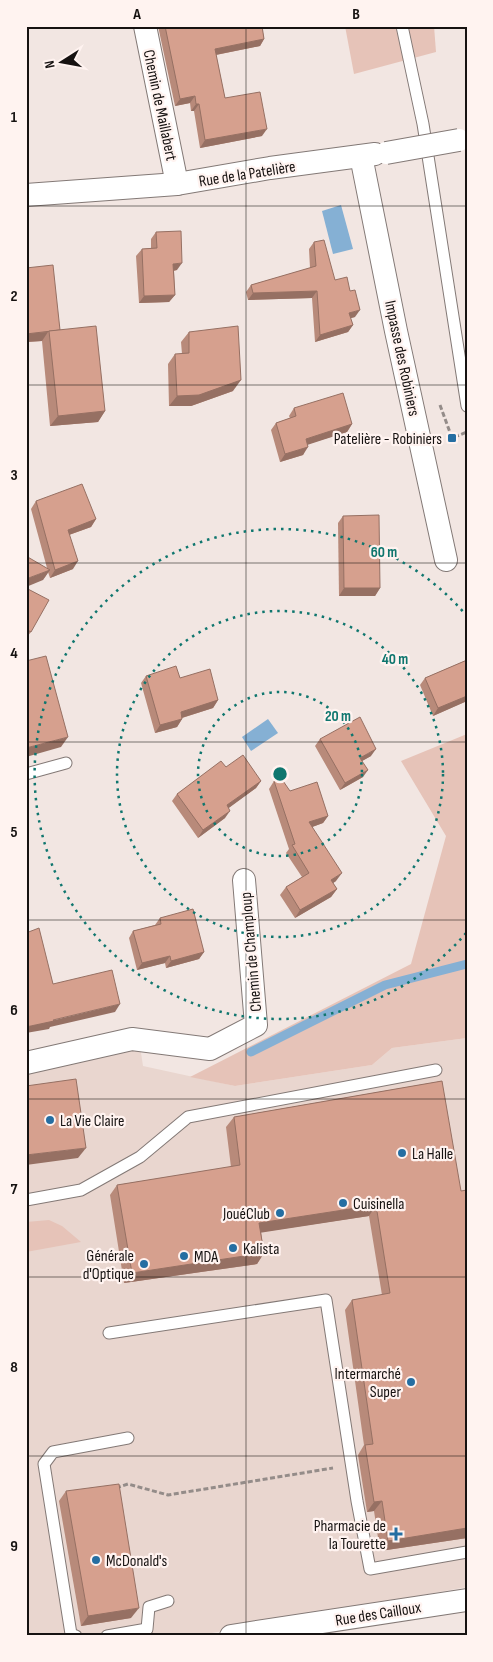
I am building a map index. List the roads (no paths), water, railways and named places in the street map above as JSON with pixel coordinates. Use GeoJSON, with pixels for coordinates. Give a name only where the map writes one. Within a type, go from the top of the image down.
{"type":"FeatureCollection","features":[{"type":"Feature","properties":{"kind":"street","name":"Chemin de Maillabert"},"geometry":{"type":"LineString","coordinates":[[145,26],[177,184]]}},
{"type":"Feature","properties":{"kind":"street","name":"Rue de la Patelière"},"geometry":{"type":"LineString","coordinates":[[26,195],[177,184],[270,168],[386,153],[463,138]]}},
{"type":"Feature","properties":{"kind":"street","name":"Impasse des Robiniers"},"geometry":{"type":"LineString","coordinates":[[361,156],[398,340],[446,560]]}},
{"type":"Feature","properties":{"kind":"street","name":"Chemin de Champloup"},"geometry":{"type":"LineString","coordinates":[[26,1063],[132,1040],[210,1049],[256,1025],[244,880]]}},
{"type":"Feature","properties":{"kind":"street","name":"Rue des Cailloux"},"geometry":{"type":"LineString","coordinates":[[231,1636],[467,1600]]}},
{"type":"Feature","properties":{"kind":"lane"},"geometry":{"type":"LineString","coordinates":[[402,26],[423,124],[467,406]]}},
{"type":"Feature","properties":{"kind":"lane"},"geometry":{"type":"LineString","coordinates":[[26,774],[66,763]]}},
{"type":"Feature","properties":{"kind":"lane"},"geometry":{"type":"LineString","coordinates":[[26,1200],[81,1190],[140,1157],[188,1117],[436,1070]]}},
{"type":"Feature","properties":{"kind":"lane"},"geometry":{"type":"LineString","coordinates":[[109,1333],[326,1300],[370,1569],[467,1552]]}},
{"type":"Feature","properties":{"kind":"lane"},"geometry":{"type":"LineString","coordinates":[[76,1636],[71,1634],[44,1464],[53,1452],[128,1438]]}},
{"type":"Feature","properties":{"kind":"lane"},"geometry":{"type":"LineString","coordinates":[[106,1636],[147,1629],[149,1607],[168,1600]]}},
{"type":"Feature","properties":{"kind":"water"},"geometry":{"type":"Polygon","coordinates":[[[341,205],[353,249],[333,254],[322,211],[341,205]]]}},
{"type":"Feature","properties":{"kind":"water"},"geometry":{"type":"Polygon","coordinates":[[[268,719],[278,733],[251,751],[242,737],[268,719]]]}},
{"type":"Feature","properties":{"kind":"waterway"},"geometry":{"type":"LineString","coordinates":[[251,1052],[385,985],[467,964]]}},
{"type":"Feature","properties":{"kind":"place","name":"Patelière - Robiniers"},"geometry":{"type":"Point","coordinates":[452,438]}},
{"type":"Feature","properties":{"kind":"place","name":"La Vie Claire"},"geometry":{"type":"Point","coordinates":[50,1120]}},
{"type":"Feature","properties":{"kind":"place","name":"La Halle"},"geometry":{"type":"Point","coordinates":[402,1153]}},
{"type":"Feature","properties":{"kind":"place","name":"Cuisinella"},"geometry":{"type":"Point","coordinates":[343,1203]}},
{"type":"Feature","properties":{"kind":"place","name":"JouéClub"},"geometry":{"type":"Point","coordinates":[280,1213]}},
{"type":"Feature","properties":{"kind":"place","name":"Kalista"},"geometry":{"type":"Point","coordinates":[233,1248]}},
{"type":"Feature","properties":{"kind":"place","name":"MDA"},"geometry":{"type":"Point","coordinates":[184,1256]}},
{"type":"Feature","properties":{"kind":"place","name":"Générale d'Optique"},"geometry":{"type":"Point","coordinates":[144,1264]}},
{"type":"Feature","properties":{"kind":"place","name":"Intermarché Super"},"geometry":{"type":"Point","coordinates":[411,1382]}},
{"type":"Feature","properties":{"kind":"place","name":"Pharmacie de la Tourette"},"geometry":{"type":"Point","coordinates":[396,1534]}},
{"type":"Feature","properties":{"kind":"place","name":"McDonald's"},"geometry":{"type":"Point","coordinates":[96,1560]}}]}
